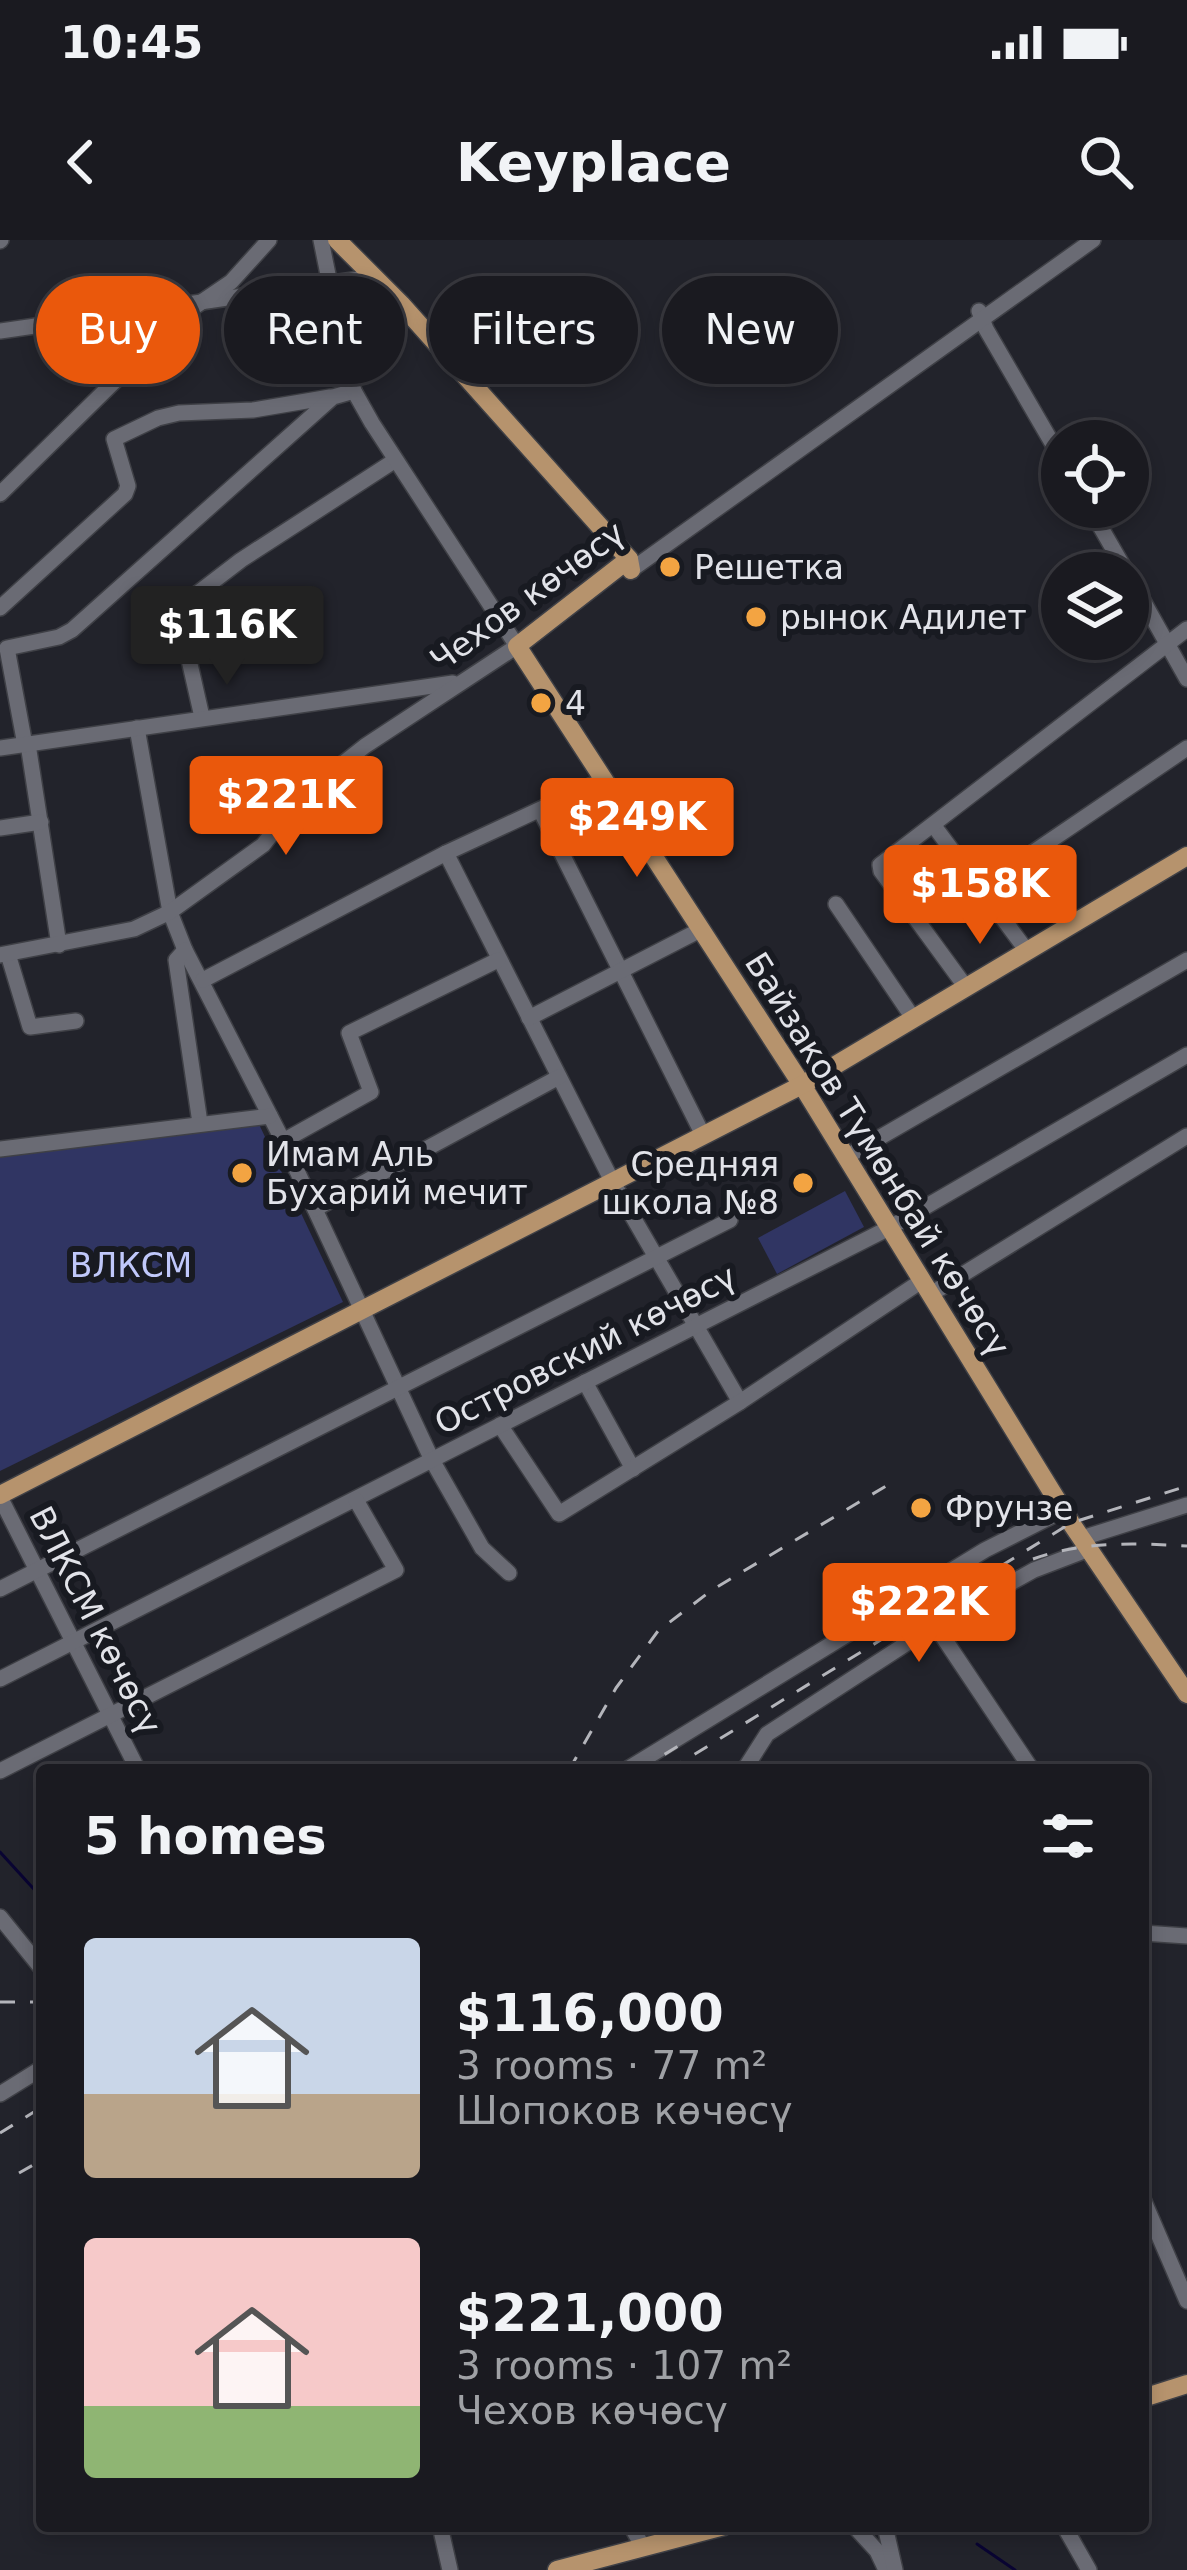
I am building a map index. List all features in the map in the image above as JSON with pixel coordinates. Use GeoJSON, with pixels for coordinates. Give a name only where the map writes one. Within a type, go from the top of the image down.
{"type":"FeatureCollection","features":[{"type":"Feature","properties":{"kind":"main road"},"geometry":{"type":"LineString","coordinates":[[337,240],[373,276]]}},
{"type":"Feature","properties":{"kind":"main road"},"geometry":{"type":"LineString","coordinates":[[405,309],[630,565]]}},
{"type":"Feature","properties":{"kind":"main road","name":"Чехов көчөсү"},"geometry":{"type":"LineString","coordinates":[[520,651],[630,565]]}},
{"type":"Feature","properties":{"kind":"main road","name":"Байзаков Түмөнбай көчөсү"},"geometry":{"type":"LineString","coordinates":[[520,651],[802,1084],[1085,1544],[1187,1694]]}},
{"type":"Feature","properties":{"kind":"main road"},"geometry":{"type":"LineString","coordinates":[[0,1496],[802,1084],[1187,856]]}},
{"type":"Feature","properties":{"kind":"main road"},"geometry":{"type":"LineString","coordinates":[[1149,2396],[1187,2384]]}},
{"type":"Feature","properties":{"kind":"main road"},"geometry":{"type":"LineString","coordinates":[[557,2570],[701,2532]]}},
{"type":"Feature","properties":{"kind":"street"},"geometry":{"type":"LineString","coordinates":[[0,494],[181,316],[231,282],[269,240]]}},
{"type":"Feature","properties":{"kind":"street"},"geometry":{"type":"LineString","coordinates":[[321,240],[327,276]]}},
{"type":"Feature","properties":{"kind":"street","name":"Чехов көчөсү"},"geometry":{"type":"LineString","coordinates":[[980,318],[1075,240]]}},
{"type":"Feature","properties":{"kind":"street","name":"Чехов көчөсү"},"geometry":{"type":"LineString","coordinates":[[630,565],[1093,240]]}},
{"type":"Feature","properties":{"kind":"street"},"geometry":{"type":"LineString","coordinates":[[0,332],[224,297]]}},
{"type":"Feature","properties":{"kind":"street"},"geometry":{"type":"LineString","coordinates":[[980,318],[1041,424]]}},
{"type":"Feature","properties":{"kind":"street"},"geometry":{"type":"LineString","coordinates":[[352,384],[394,461],[520,651]]}},
{"type":"Feature","properties":{"kind":"street"},"geometry":{"type":"LineString","coordinates":[[0,608],[125,494],[128,486],[114,439],[179,413],[253,410],[354,391]]}},
{"type":"Feature","properties":{"kind":"street"},"geometry":{"type":"LineString","coordinates":[[7,648],[59,637],[72,629],[333,397]]}},
{"type":"Feature","properties":{"kind":"street"},"geometry":{"type":"LineString","coordinates":[[202,717],[182,629],[185,603],[241,560],[394,461]]}},
{"type":"Feature","properties":{"kind":"street"},"geometry":{"type":"LineString","coordinates":[[1149,610],[1187,679]]}},
{"type":"Feature","properties":{"kind":"street"},"geometry":{"type":"LineString","coordinates":[[965,986],[880,865],[1187,629]]}},
{"type":"Feature","properties":{"kind":"street"},"geometry":{"type":"LineString","coordinates":[[0,632],[27,744],[59,945]]}},
{"type":"Feature","properties":{"kind":"street","name":"Чехов көчөсү"},"geometry":{"type":"LineString","coordinates":[[4,955],[134,929],[170,912],[263,845],[302,796],[365,746],[461,682],[520,651]]}},
{"type":"Feature","properties":{"kind":"street"},"geometry":{"type":"LineString","coordinates":[[0,748],[461,682]]}},
{"type":"Feature","properties":{"kind":"street"},"geometry":{"type":"LineString","coordinates":[[137,728],[170,912],[185,950],[283,1141],[432,1460],[482,1548],[509,1573]]}},
{"type":"Feature","properties":{"kind":"street"},"geometry":{"type":"LineString","coordinates":[[982,886],[1187,748]]}},
{"type":"Feature","properties":{"kind":"street"},"geometry":{"type":"LineString","coordinates":[[203,980],[446,853],[603,780]]}},
{"type":"Feature","properties":{"kind":"street"},"geometry":{"type":"LineString","coordinates":[[540,810],[703,1135]]}},
{"type":"Feature","properties":{"kind":"street"},"geometry":{"type":"LineString","coordinates":[[0,828],[41,822]]}},
{"type":"Feature","properties":{"kind":"street"},"geometry":{"type":"LineString","coordinates":[[934,826],[1028,951]]}},
{"type":"Feature","properties":{"kind":"street"},"geometry":{"type":"LineString","coordinates":[[446,853],[612,1181],[740,1402]]}},
{"type":"Feature","properties":{"kind":"street"},"geometry":{"type":"LineString","coordinates":[[836,904],[913,1018]]}},
{"type":"Feature","properties":{"kind":"street"},"geometry":{"type":"LineString","coordinates":[[530,1018],[702,929]]}},
{"type":"Feature","properties":{"kind":"street"},"geometry":{"type":"LineString","coordinates":[[185,950],[176,960],[200,1123]]}},
{"type":"Feature","properties":{"kind":"street"},"geometry":{"type":"LineString","coordinates":[[4,955],[30,1027],[76,1021]]}},
{"type":"Feature","properties":{"kind":"street"},"geometry":{"type":"LineString","coordinates":[[283,1141],[371,1092],[350,1033],[498,960]]}},
{"type":"Feature","properties":{"kind":"street"},"geometry":{"type":"LineString","coordinates":[[846,1157],[1187,960]]}},
{"type":"Feature","properties":{"kind":"street","name":"Островский көчөсү"},"geometry":{"type":"LineString","coordinates":[[0,1679],[889,1228],[1184,1063]]}},
{"type":"Feature","properties":{"kind":"street"},"geometry":{"type":"LineString","coordinates":[[315,1209],[559,1077]]}},
{"type":"Feature","properties":{"kind":"street"},"geometry":{"type":"LineString","coordinates":[[0,1149],[269,1116]]}},
{"type":"Feature","properties":{"kind":"street"},"geometry":{"type":"LineString","coordinates":[[500,1425],[559,1514],[927,1287],[1187,1136]]}},
{"type":"Feature","properties":{"kind":"street"},"geometry":{"type":"LineString","coordinates":[[0,1589],[730,1220]]}},
{"type":"Feature","properties":{"kind":"street"},"geometry":{"type":"LineString","coordinates":[[585,1382],[633,1469]]}},
{"type":"Feature","properties":{"kind":"street","name":"ВЛКСМ көчөсү"},"geometry":{"type":"LineString","coordinates":[[0,1496],[135,1764]]}},
{"type":"Feature","properties":{"kind":"street"},"geometry":{"type":"LineString","coordinates":[[0,1771],[396,1570],[356,1500]]}},
{"type":"Feature","properties":{"kind":"street"},"geometry":{"type":"LineString","coordinates":[[748,1764],[767,1734],[935,1625],[1085,1544],[1187,1505]]}},
{"type":"Feature","properties":{"kind":"street"},"geometry":{"type":"LineString","coordinates":[[636,1764],[985,1550],[1064,1510]]}},
{"type":"Feature","properties":{"kind":"street"},"geometry":{"type":"LineString","coordinates":[[935,1625],[1027,1764]]}},
{"type":"Feature","properties":{"kind":"street"},"geometry":{"type":"LineString","coordinates":[[0,1917],[36,1962]]}},
{"type":"Feature","properties":{"kind":"street"},"geometry":{"type":"LineString","coordinates":[[1149,1933],[1187,1936]]}},
{"type":"Feature","properties":{"kind":"street"},"geometry":{"type":"LineString","coordinates":[[0,2094],[36,2072]]}},
{"type":"Feature","properties":{"kind":"street"},"geometry":{"type":"LineString","coordinates":[[1149,2213],[1187,2301]]}},
{"type":"Feature","properties":{"kind":"street"},"geometry":{"type":"LineString","coordinates":[[441,2532],[450,2570]]}},
{"type":"Feature","properties":{"kind":"street"},"geometry":{"type":"LineString","coordinates":[[634,2532],[643,2547]]}},
{"type":"Feature","properties":{"kind":"street"},"geometry":{"type":"LineString","coordinates":[[860,2532],[891,2570]]}},
{"type":"Feature","properties":{"kind":"street"},"geometry":{"type":"LineString","coordinates":[[886,2532],[891,2570]]}},
{"type":"Feature","properties":{"kind":"street"},"geometry":{"type":"LineString","coordinates":[[1067,2532],[1089,2570]]}},
{"type":"Feature","properties":{"kind":"green space","name":"ВЛКСМ"},"geometry":{"type":"Polygon","coordinates":[[[257,1120],[343,1302],[0,1471],[0,1155],[257,1120]]]}},
{"type":"Feature","properties":{"kind":"green space"},"geometry":{"type":"Polygon","coordinates":[[[845,1191],[864,1227],[777,1274],[758,1238],[845,1191]]]}},
{"type":"Feature","properties":{"kind":"waterway"},"geometry":{"type":"LineString","coordinates":[[0,1852],[36,1891]]}},
{"type":"Feature","properties":{"kind":"waterway"},"geometry":{"type":"LineString","coordinates":[[977,2544],[1015,2570]]}},
{"type":"Feature","properties":{"kind":"railway"},"geometry":{"type":"LineString","coordinates":[[572,1764],[616,1688],[658,1631],[712,1590],[891,1483]]}},
{"type":"Feature","properties":{"kind":"railway"},"geometry":{"type":"LineString","coordinates":[[679,1764],[1071,1523],[1187,1486]]}},
{"type":"Feature","properties":{"kind":"railway"},"geometry":{"type":"LineString","coordinates":[[1033,1559],[1090,1546],[1187,1546]]}},
{"type":"Feature","properties":{"kind":"railway"},"geometry":{"type":"LineString","coordinates":[[649,1764],[680,1745]]}},
{"type":"Feature","properties":{"kind":"railway"},"geometry":{"type":"LineString","coordinates":[[0,2002],[36,2002]]}},
{"type":"Feature","properties":{"kind":"railway"},"geometry":{"type":"LineString","coordinates":[[0,2133],[36,2111]]}},
{"type":"Feature","properties":{"kind":"railway"},"geometry":{"type":"LineString","coordinates":[[19,2173],[36,2163]]}},
{"type":"Feature","properties":{"kind":"place","name":"Решетка"},"geometry":{"type":"Point","coordinates":[670,567]}},
{"type":"Feature","properties":{"kind":"place","name":"рынок Адилет"},"geometry":{"type":"Point","coordinates":[756,617]}},
{"type":"Feature","properties":{"kind":"place","name":"4"},"geometry":{"type":"Point","coordinates":[541,703]}},
{"type":"Feature","properties":{"kind":"place","name":"Имам Аль Бухарий мечит"},"geometry":{"type":"Point","coordinates":[242,1173]}},
{"type":"Feature","properties":{"kind":"place","name":"Средняя школа №8"},"geometry":{"type":"Point","coordinates":[803,1183]}},
{"type":"Feature","properties":{"kind":"place","name":"Фрунзе"},"geometry":{"type":"Point","coordinates":[921,1508]}}]}
